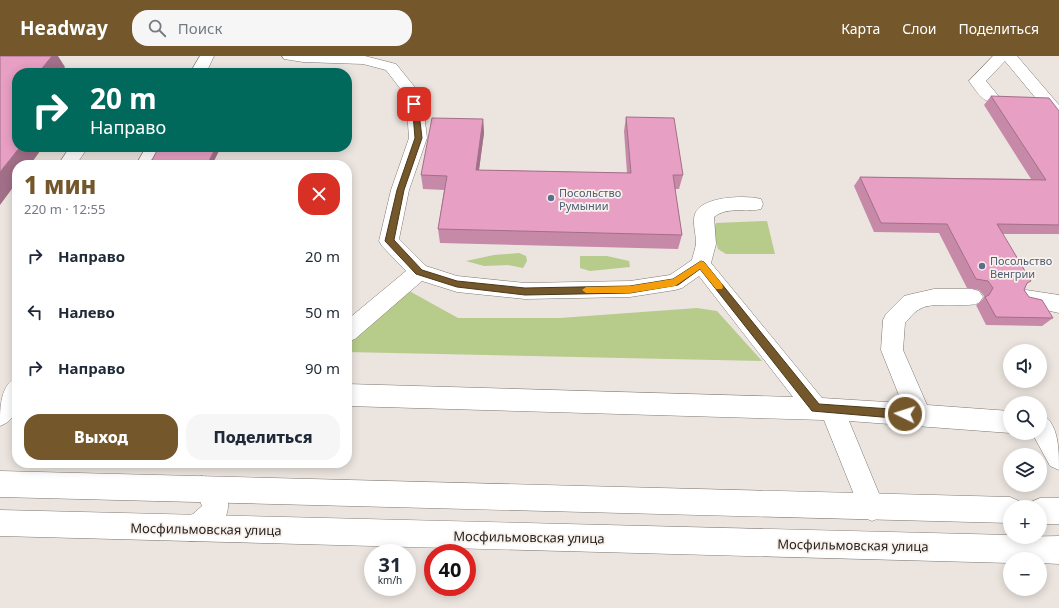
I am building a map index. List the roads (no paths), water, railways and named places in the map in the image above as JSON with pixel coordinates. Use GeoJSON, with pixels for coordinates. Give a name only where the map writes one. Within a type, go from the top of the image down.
{"type":"FeatureCollection","features":[{"type":"Feature","properties":{"kind":"main road"},"geometry":{"type":"LineString","coordinates":[[201,68],[207,56]]}},
{"type":"Feature","properties":{"kind":"main road"},"geometry":{"type":"LineString","coordinates":[[289,56],[303,58],[363,60],[391,67],[414,96],[418,138],[400,190],[389,241],[419,272],[457,284],[525,291],[630,289],[675,282],[701,264],[706,244],[704,215],[712,208],[730,204],[754,204]]}},
{"type":"Feature","properties":{"kind":"main road"},"geometry":{"type":"LineString","coordinates":[[993,99],[977,81],[1001,56]]}},
{"type":"Feature","properties":{"kind":"main road"},"geometry":{"type":"LineString","coordinates":[[1010,56],[1059,115]]}},
{"type":"Feature","properties":{"kind":"main road"},"geometry":{"type":"LineString","coordinates":[[701,264],[824,409],[872,508]]}},
{"type":"Feature","properties":{"kind":"main road"},"geometry":{"type":"LineString","coordinates":[[352,329],[419,272]]}},
{"type":"Feature","properties":{"kind":"main road"},"geometry":{"type":"LineString","coordinates":[[919,415],[892,350],[894,320],[912,302],[934,296],[972,297]]}},
{"type":"Feature","properties":{"kind":"main road"},"geometry":{"type":"LineString","coordinates":[[1026,298],[1059,304]]}},
{"type":"Feature","properties":{"kind":"main road"},"geometry":{"type":"LineString","coordinates":[[0,385],[12,386]]}},
{"type":"Feature","properties":{"kind":"main road"},"geometry":{"type":"LineString","coordinates":[[0,415],[12,395]]}},
{"type":"Feature","properties":{"kind":"main road"},"geometry":{"type":"LineString","coordinates":[[352,395],[824,409],[1003,421]]}},
{"type":"Feature","properties":{"kind":"main road"},"geometry":{"type":"LineString","coordinates":[[1047,424],[1059,425]]}},
{"type":"Feature","properties":{"kind":"main road"},"geometry":{"type":"LineString","coordinates":[[1047,437],[1059,458]]}},
{"type":"Feature","properties":{"kind":"main road"},"geometry":{"type":"LineString","coordinates":[[0,484],[872,508],[1003,510]]}},
{"type":"Feature","properties":{"kind":"main road"},"geometry":{"type":"LineString","coordinates":[[189,528],[199,526],[208,521],[214,513],[216,504],[215,496],[210,491],[202,489]]}},
{"type":"Feature","properties":{"kind":"main road"},"geometry":{"type":"LineString","coordinates":[[1047,511],[1059,511]]}},
{"type":"Feature","properties":{"kind":"main road","name":"Мосфильмовская улица"},"geometry":{"type":"LineString","coordinates":[[0,523],[1059,550]]}},
{"type":"Feature","properties":{"kind":"place","name":"Посольство Румынии"},"geometry":{"type":"Point","coordinates":[551,198]}},
{"type":"Feature","properties":{"kind":"place","name":"Посольство Венгрии"},"geometry":{"type":"Point","coordinates":[982,266]}}]}
